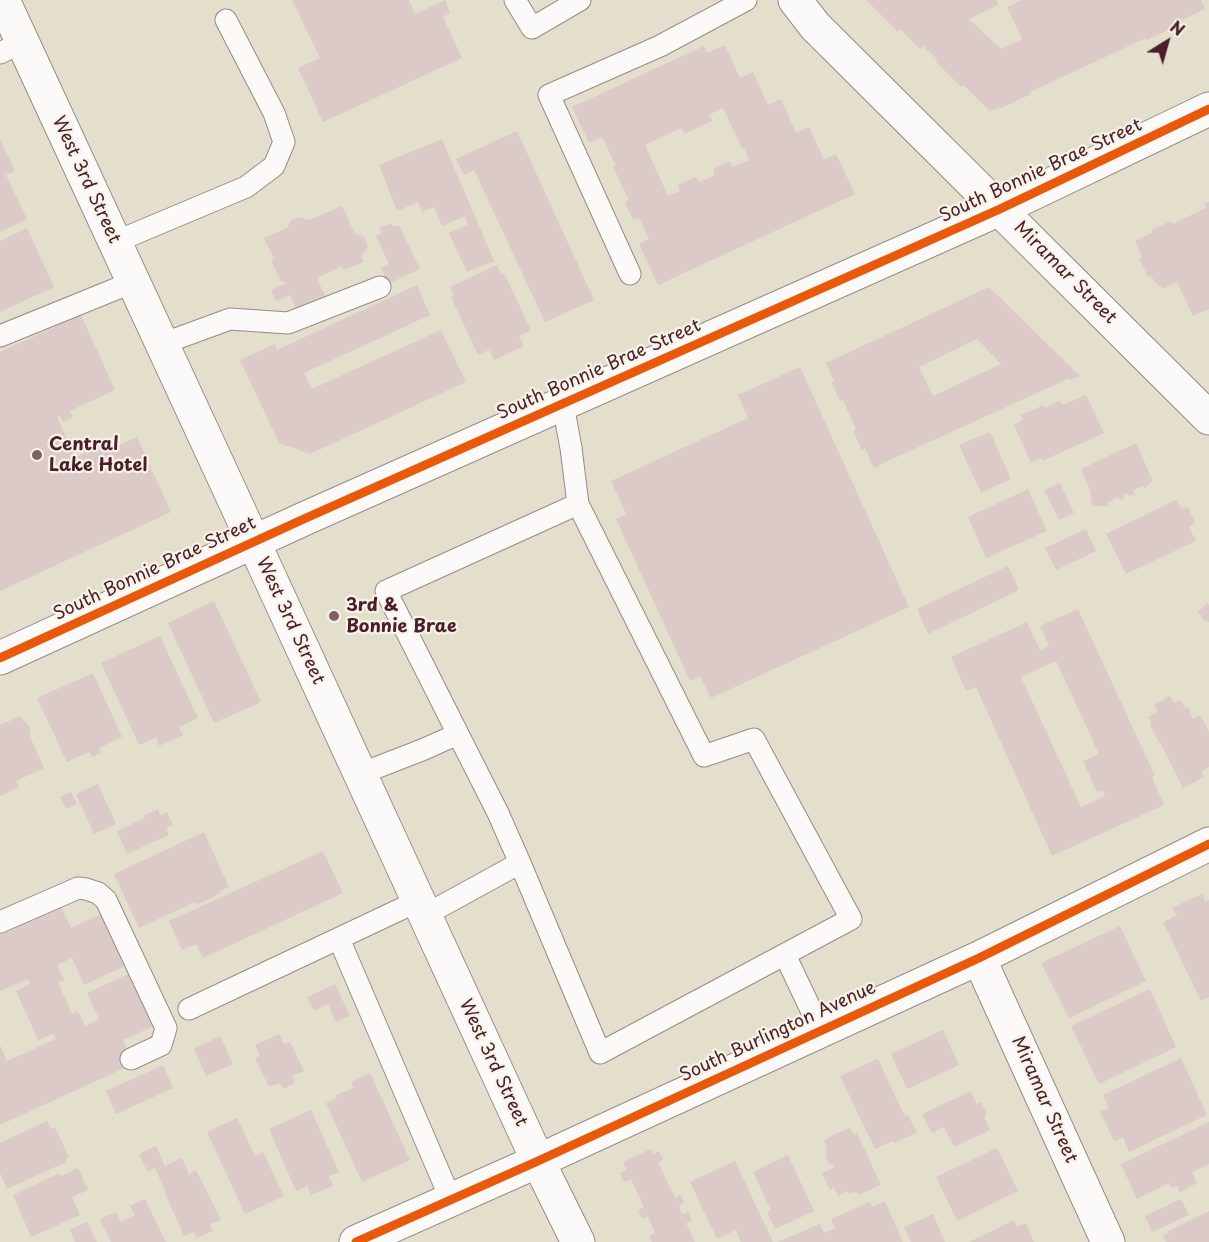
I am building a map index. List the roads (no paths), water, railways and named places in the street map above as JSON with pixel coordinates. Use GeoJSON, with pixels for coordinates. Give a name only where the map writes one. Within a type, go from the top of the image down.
{"type":"FeatureCollection","features":[{"type":"Feature","properties":{"kind":"street","name":"West 3rd Street"},"geometry":{"type":"LineString","coordinates":[[3,0],[11,48],[115,242],[538,1161],[578,1242]]}},
{"type":"Feature","properties":{"kind":"street","name":"Miramar Street"},"geometry":{"type":"LineString","coordinates":[[795,0],[815,26],[1209,418]]}},
{"type":"Feature","properties":{"kind":"street","name":"South Bonnie Brae Street"},"geometry":{"type":"LineString","coordinates":[[0,658],[1000,209],[1209,109]]}},
{"type":"Feature","properties":{"kind":"street","name":"South Burlington Avenue"},"geometry":{"type":"LineString","coordinates":[[356,1242],[979,958],[1209,844]]}},
{"type":"Feature","properties":{"kind":"street","name":"Miramar Street"},"geometry":{"type":"LineString","coordinates":[[979,958],[1108,1242]]}},
{"type":"Feature","properties":{"kind":"lane"},"geometry":{"type":"LineString","coordinates":[[514,0],[532,28],[580,0]]}},
{"type":"Feature","properties":{"kind":"lane"},"geometry":{"type":"LineString","coordinates":[[630,274],[549,95],[660,46],[746,0]]}},
{"type":"Feature","properties":{"kind":"lane"},"geometry":{"type":"LineString","coordinates":[[115,242],[246,187],[274,166],[284,142],[274,113],[226,20]]}},
{"type":"Feature","properties":{"kind":"lane"},"geometry":{"type":"LineString","coordinates":[[0,336],[133,282]]}},
{"type":"Feature","properties":{"kind":"lane"},"geometry":{"type":"LineString","coordinates":[[162,345],[230,319],[288,323],[380,287]]}},
{"type":"Feature","properties":{"kind":"lane"},"geometry":{"type":"LineString","coordinates":[[563,405],[578,504],[704,756],[754,739],[851,919],[600,1053],[498,813],[386,591],[578,504]]}},
{"type":"Feature","properties":{"kind":"lane"},"geometry":{"type":"LineString","coordinates":[[360,774],[458,735]]}},
{"type":"Feature","properties":{"kind":"lane"},"geometry":{"type":"LineString","coordinates":[[189,1009],[339,939],[422,908],[520,863]]}},
{"type":"Feature","properties":{"kind":"lane"},"geometry":{"type":"LineString","coordinates":[[0,922],[78,888],[98,893],[106,900],[166,1028],[161,1045],[131,1059]]}},
{"type":"Feature","properties":{"kind":"lane"},"geometry":{"type":"LineString","coordinates":[[339,939],[451,1200]]}},
{"type":"Feature","properties":{"kind":"lane"},"geometry":{"type":"LineString","coordinates":[[785,955],[821,1030]]}},
{"type":"Feature","properties":{"kind":"place","name":"Central Lake Hotel"},"geometry":{"type":"Point","coordinates":[37,455]}},
{"type":"Feature","properties":{"kind":"place","name":"3rd & Bonnie Brae"},"geometry":{"type":"Point","coordinates":[334,616]}}]}
